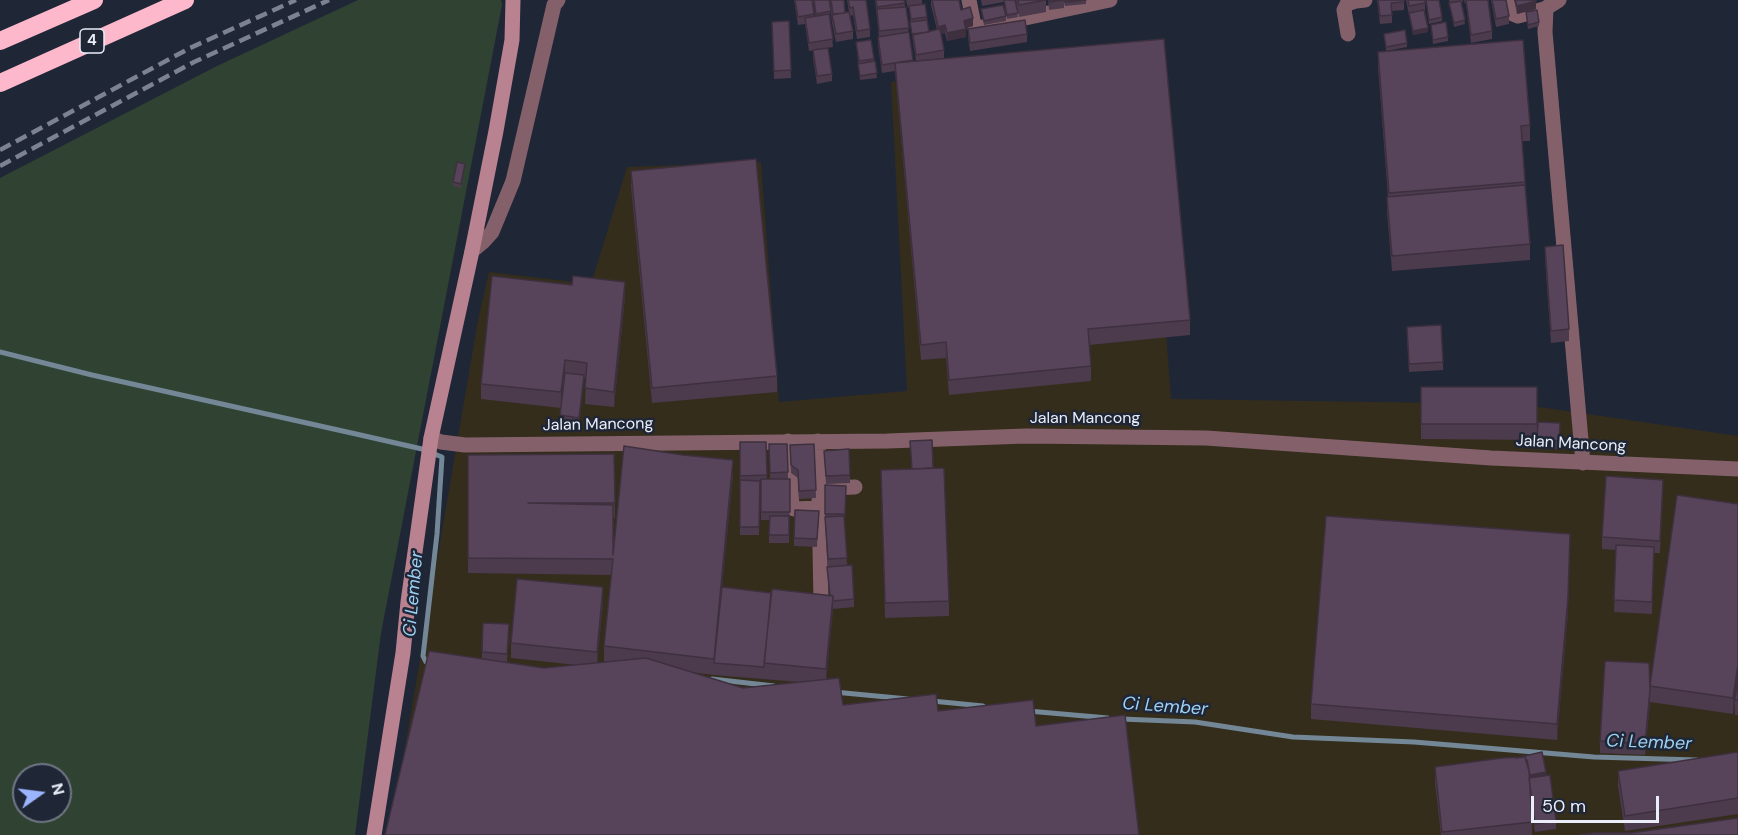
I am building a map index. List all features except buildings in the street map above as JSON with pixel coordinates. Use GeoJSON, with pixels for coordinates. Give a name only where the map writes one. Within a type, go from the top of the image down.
{"type":"FeatureCollection","features":[{"type":"Feature","properties":{"kind":"highway","name":"4"},"geometry":{"type":"LineString","coordinates":[[0,42],[94,0]]}},
{"type":"Feature","properties":{"kind":"highway","name":"4"},"geometry":{"type":"LineString","coordinates":[[0,83],[185,0]]}},
{"type":"Feature","properties":{"kind":"street"},"geometry":{"type":"LineString","coordinates":[[374,835],[403,653],[428,460],[434,441],[472,251],[512,40],[513,0]]}},
{"type":"Feature","properties":{"kind":"street"},"geometry":{"type":"LineString","coordinates":[[472,251],[492,232],[513,182],[554,4],[558,0]]}},
{"type":"Feature","properties":{"kind":"street"},"geometry":{"type":"LineString","coordinates":[[969,0],[974,25],[978,28],[1110,0]]}},
{"type":"Feature","properties":{"kind":"street"},"geometry":{"type":"LineString","coordinates":[[1348,34],[1344,10],[1347,4],[1365,0]]}},
{"type":"Feature","properties":{"kind":"street"},"geometry":{"type":"LineString","coordinates":[[1508,0],[1511,13],[1518,16],[1546,9],[1560,0]]}},
{"type":"Feature","properties":{"kind":"street"},"geometry":{"type":"LineString","coordinates":[[1546,9],[1546,44],[1583,463]]}},
{"type":"Feature","properties":{"kind":"street","name":"Jalan Mancong"},"geometry":{"type":"LineString","coordinates":[[434,441],[459,445],[1026,436],[1206,438],[1342,449],[1738,470]]}},
{"type":"Feature","properties":{"kind":"street"},"geometry":{"type":"LineString","coordinates":[[788,441],[785,486],[793,509],[820,508]]}},
{"type":"Feature","properties":{"kind":"street"},"geometry":{"type":"LineString","coordinates":[[818,441],[821,602]]}},
{"type":"Feature","properties":{"kind":"street"},"geometry":{"type":"LineString","coordinates":[[820,488],[855,487]]}},
{"type":"Feature","properties":{"kind":"shaded area"},"geometry":{"type":"Polygon","coordinates":[[[1145,52],[1171,399],[1519,404],[1738,436],[1738,835],[390,835],[478,320],[489,272],[591,284],[627,167],[761,162],[779,402],[907,391],[891,82],[1145,52]]]}},
{"type":"Feature","properties":{"kind":"green space"},"geometry":{"type":"Polygon","coordinates":[[[358,0],[501,0],[502,5],[381,633],[355,835],[0,835],[0,178],[217,66],[358,0]]]}},
{"type":"Feature","properties":{"kind":"waterway","name":"Ci Lember"},"geometry":{"type":"LineString","coordinates":[[0,352],[92,375],[422,449],[442,457],[437,534],[423,656],[426,662],[433,663]]}},
{"type":"Feature","properties":{"kind":"waterway","name":"Ci Lember"},"geometry":{"type":"LineString","coordinates":[[712,679],[774,686]]}},
{"type":"Feature","properties":{"kind":"waterway","name":"Ci Lember"},"geometry":{"type":"LineString","coordinates":[[834,692],[908,699]]}},
{"type":"Feature","properties":{"kind":"waterway","name":"Ci Lember"},"geometry":{"type":"LineString","coordinates":[[932,701],[983,706]]}},
{"type":"Feature","properties":{"kind":"waterway","name":"Ci Lember"},"geometry":{"type":"LineString","coordinates":[[1028,711],[1108,718]]}},
{"type":"Feature","properties":{"kind":"waterway","name":"Ci Lember"},"geometry":{"type":"LineString","coordinates":[[1121,719],[1195,722],[1293,737],[1414,742],[1594,757],[1697,760]]}},
{"type":"Feature","properties":{"kind":"railway"},"geometry":{"type":"LineString","coordinates":[[0,150],[190,48],[296,0]]}},
{"type":"Feature","properties":{"kind":"railway"},"geometry":{"type":"LineString","coordinates":[[0,166],[194,62],[329,0]]}}]}
